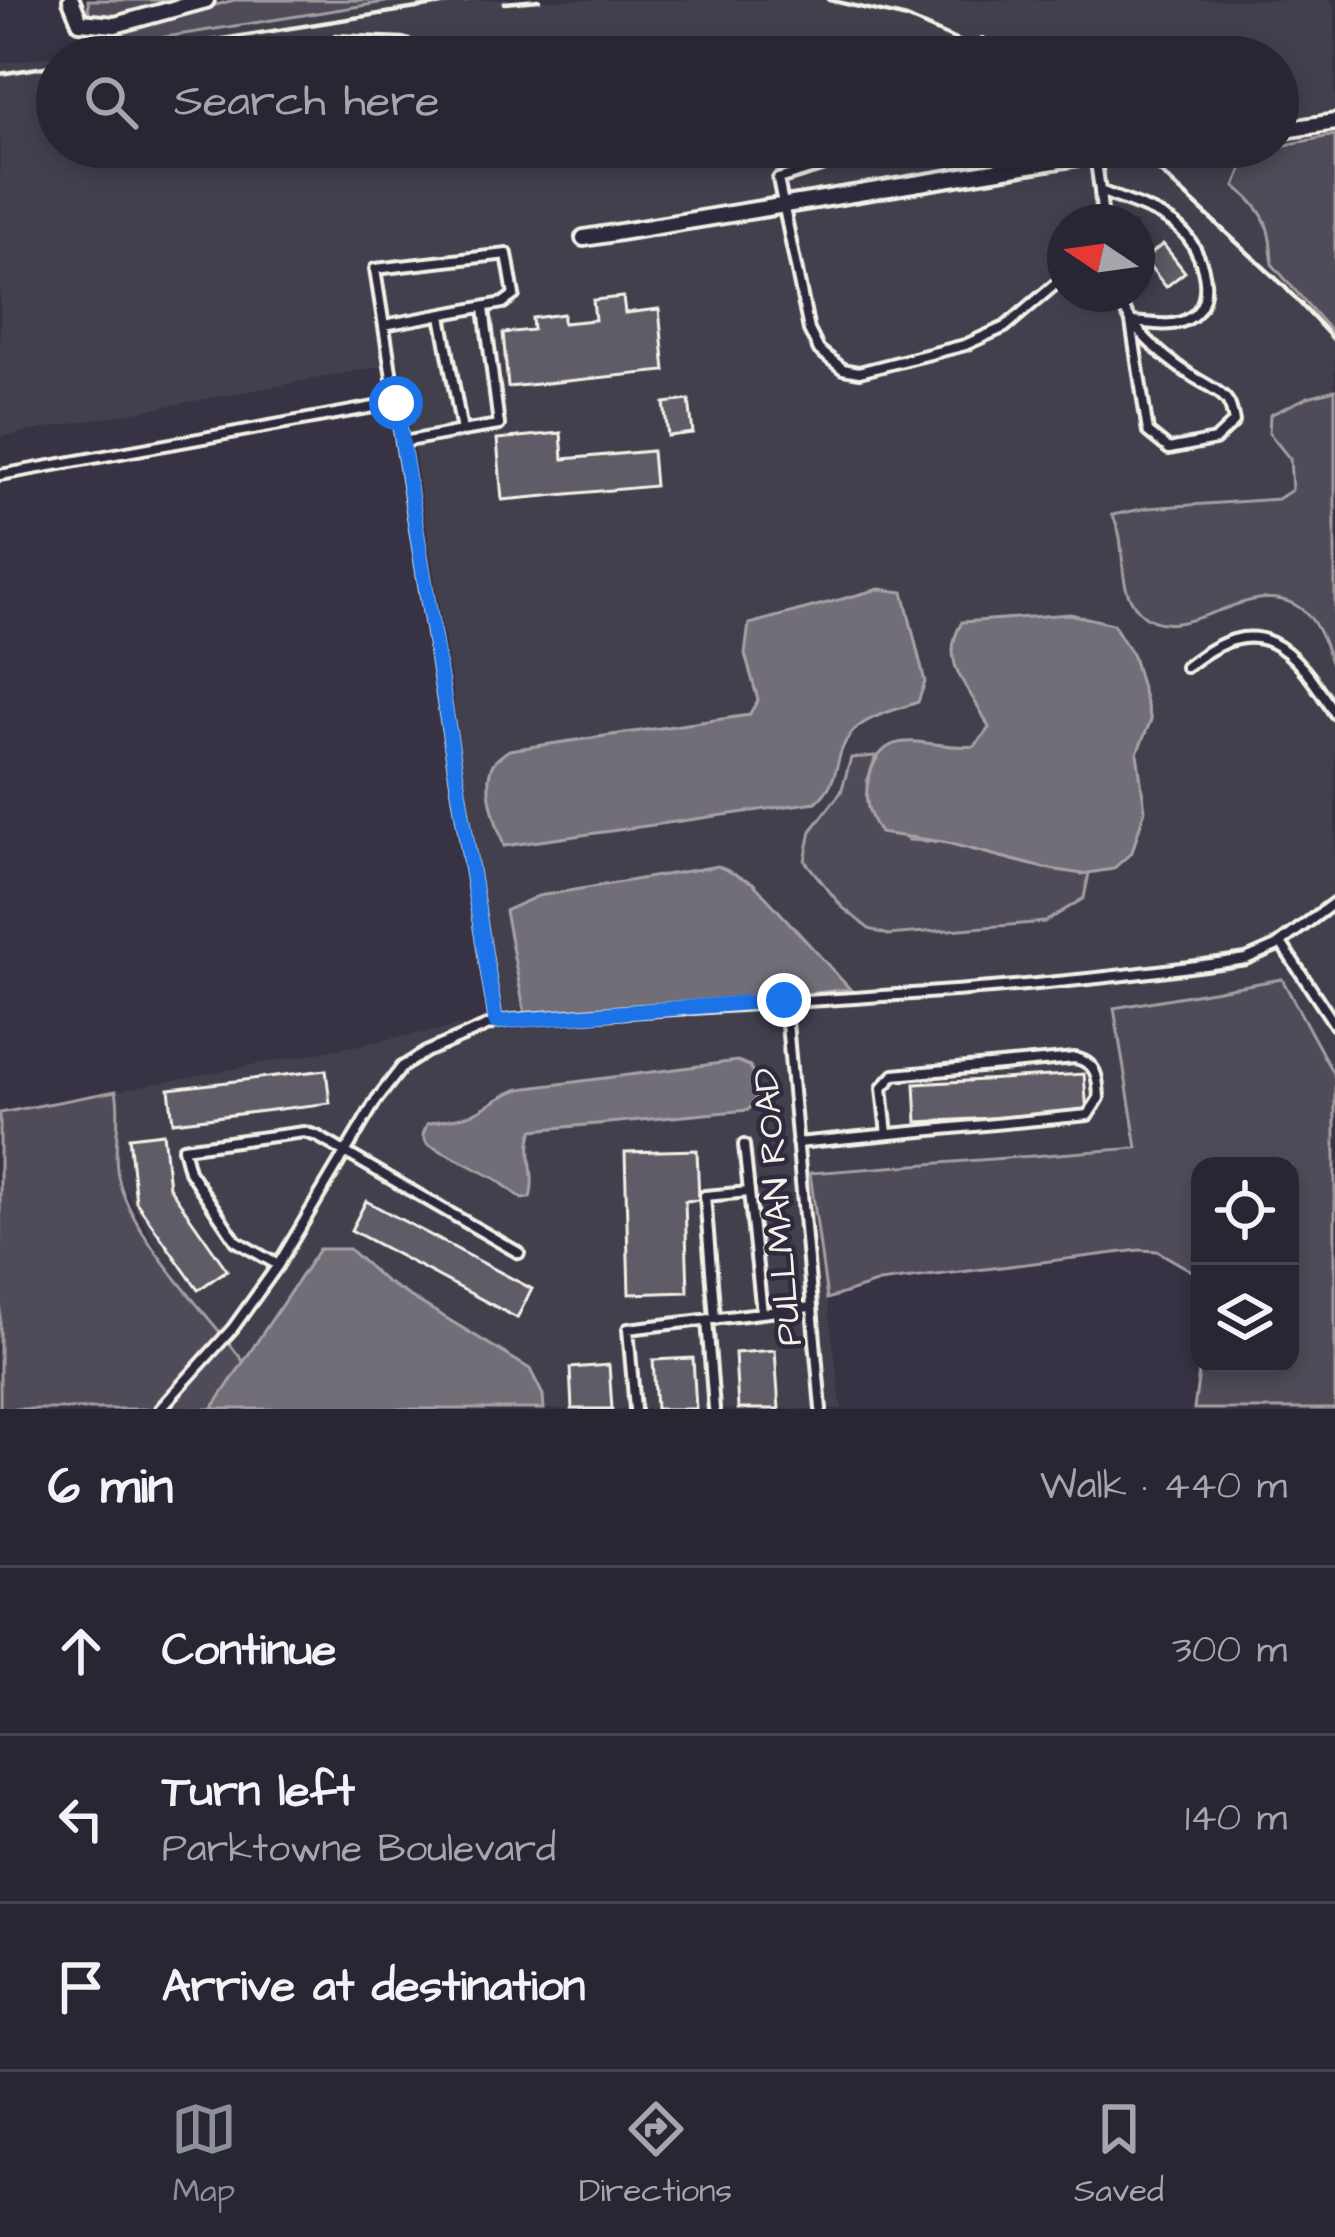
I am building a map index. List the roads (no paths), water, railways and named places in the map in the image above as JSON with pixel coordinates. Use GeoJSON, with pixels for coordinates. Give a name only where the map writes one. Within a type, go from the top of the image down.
{"type":"FeatureCollection","features":[{"type":"Feature","properties":{"kind":"street"},"geometry":{"type":"LineString","coordinates":[[70,0],[80,22],[115,25],[206,0]]}},
{"type":"Feature","properties":{"kind":"street"},"geometry":{"type":"LineString","coordinates":[[1299,128],[1335,122]]}},
{"type":"Feature","properties":{"kind":"street"},"geometry":{"type":"LineString","coordinates":[[584,238],[1005,168]]}},
{"type":"Feature","properties":{"kind":"lane"},"geometry":{"type":"LineString","coordinates":[[814,168],[778,179],[809,330],[820,350],[843,369],[859,372],[965,345],[1005,327],[1047,291]]}},
{"type":"Feature","properties":{"kind":"lane"},"geometry":{"type":"LineString","coordinates":[[1097,168],[1100,204]]}},
{"type":"Feature","properties":{"kind":"lane"},"geometry":{"type":"LineString","coordinates":[[1100,191],[1184,231],[1204,277],[1204,305],[1197,314],[1177,324],[1132,322]]}},
{"type":"Feature","properties":{"kind":"lane"},"geometry":{"type":"LineString","coordinates":[[383,325],[503,304],[514,295],[507,254],[374,269],[383,325],[396,403],[403,442],[496,1022]]}},
{"type":"Feature","properties":{"kind":"lane"},"geometry":{"type":"LineString","coordinates":[[403,442],[499,425],[484,308]]}},
{"type":"Feature","properties":{"kind":"lane"},"geometry":{"type":"LineString","coordinates":[[1127,312],[1184,371],[1224,396],[1231,406],[1234,422],[1215,440],[1169,449],[1148,432],[1132,322]]}},
{"type":"Feature","properties":{"kind":"lane"},"geometry":{"type":"LineString","coordinates":[[441,315],[462,431]]}},
{"type":"Feature","properties":{"kind":"lane"},"geometry":{"type":"LineString","coordinates":[[0,475],[396,403]]}},
{"type":"Feature","properties":{"kind":"lane"},"geometry":{"type":"LineString","coordinates":[[1186,667],[1232,638],[1261,638],[1287,652],[1335,714]]}},
{"type":"Feature","properties":{"kind":"lane"},"geometry":{"type":"LineString","coordinates":[[160,1409],[233,1328],[278,1265],[402,1067],[426,1052],[496,1022],[784,1000],[993,991],[1246,959],[1281,943],[1335,902]]}},
{"type":"Feature","properties":{"kind":"lane"},"geometry":{"type":"LineString","coordinates":[[1281,943],[1335,1025]]}},
{"type":"Feature","properties":{"kind":"lane","name":"PULLMAN ROAD"},"geometry":{"type":"LineString","coordinates":[[784,1000],[820,1409]]}},
{"type":"Feature","properties":{"kind":"lane"},"geometry":{"type":"LineString","coordinates":[[797,1143],[887,1135],[1088,1115],[1099,1098],[1096,1070],[1086,1060],[1075,1058],[894,1075],[882,1088],[887,1135]]}},
{"type":"Feature","properties":{"kind":"lane"},"geometry":{"type":"LineString","coordinates":[[278,1265],[236,1241],[189,1171],[183,1148],[304,1132],[346,1150],[518,1253]]}},
{"type":"Feature","properties":{"kind":"lane"},"geometry":{"type":"LineString","coordinates":[[744,1144],[762,1313]]}},
{"type":"Feature","properties":{"kind":"lane"},"geometry":{"type":"LineString","coordinates":[[714,1409],[705,1196],[749,1192]]}},
{"type":"Feature","properties":{"kind":"lane"},"geometry":{"type":"LineString","coordinates":[[634,1409],[628,1329],[812,1306]]}},
{"type":"Feature","properties":{"kind":"railway"},"geometry":{"type":"LineString","coordinates":[[242,36],[467,0]]}},
{"type":"Feature","properties":{"kind":"railway"},"geometry":{"type":"LineString","coordinates":[[504,3],[539,0]]}},
{"type":"Feature","properties":{"kind":"railway"},"geometry":{"type":"LineString","coordinates":[[829,0],[907,18],[948,36]]}},
{"type":"Feature","properties":{"kind":"railway"},"geometry":{"type":"LineString","coordinates":[[335,35],[357,36]]}},
{"type":"Feature","properties":{"kind":"railway"},"geometry":{"type":"LineString","coordinates":[[0,74],[36,68]]}},
{"type":"Feature","properties":{"kind":"railway"},"geometry":{"type":"LineString","coordinates":[[1156,168],[1283,285],[1335,341]]}}]}
